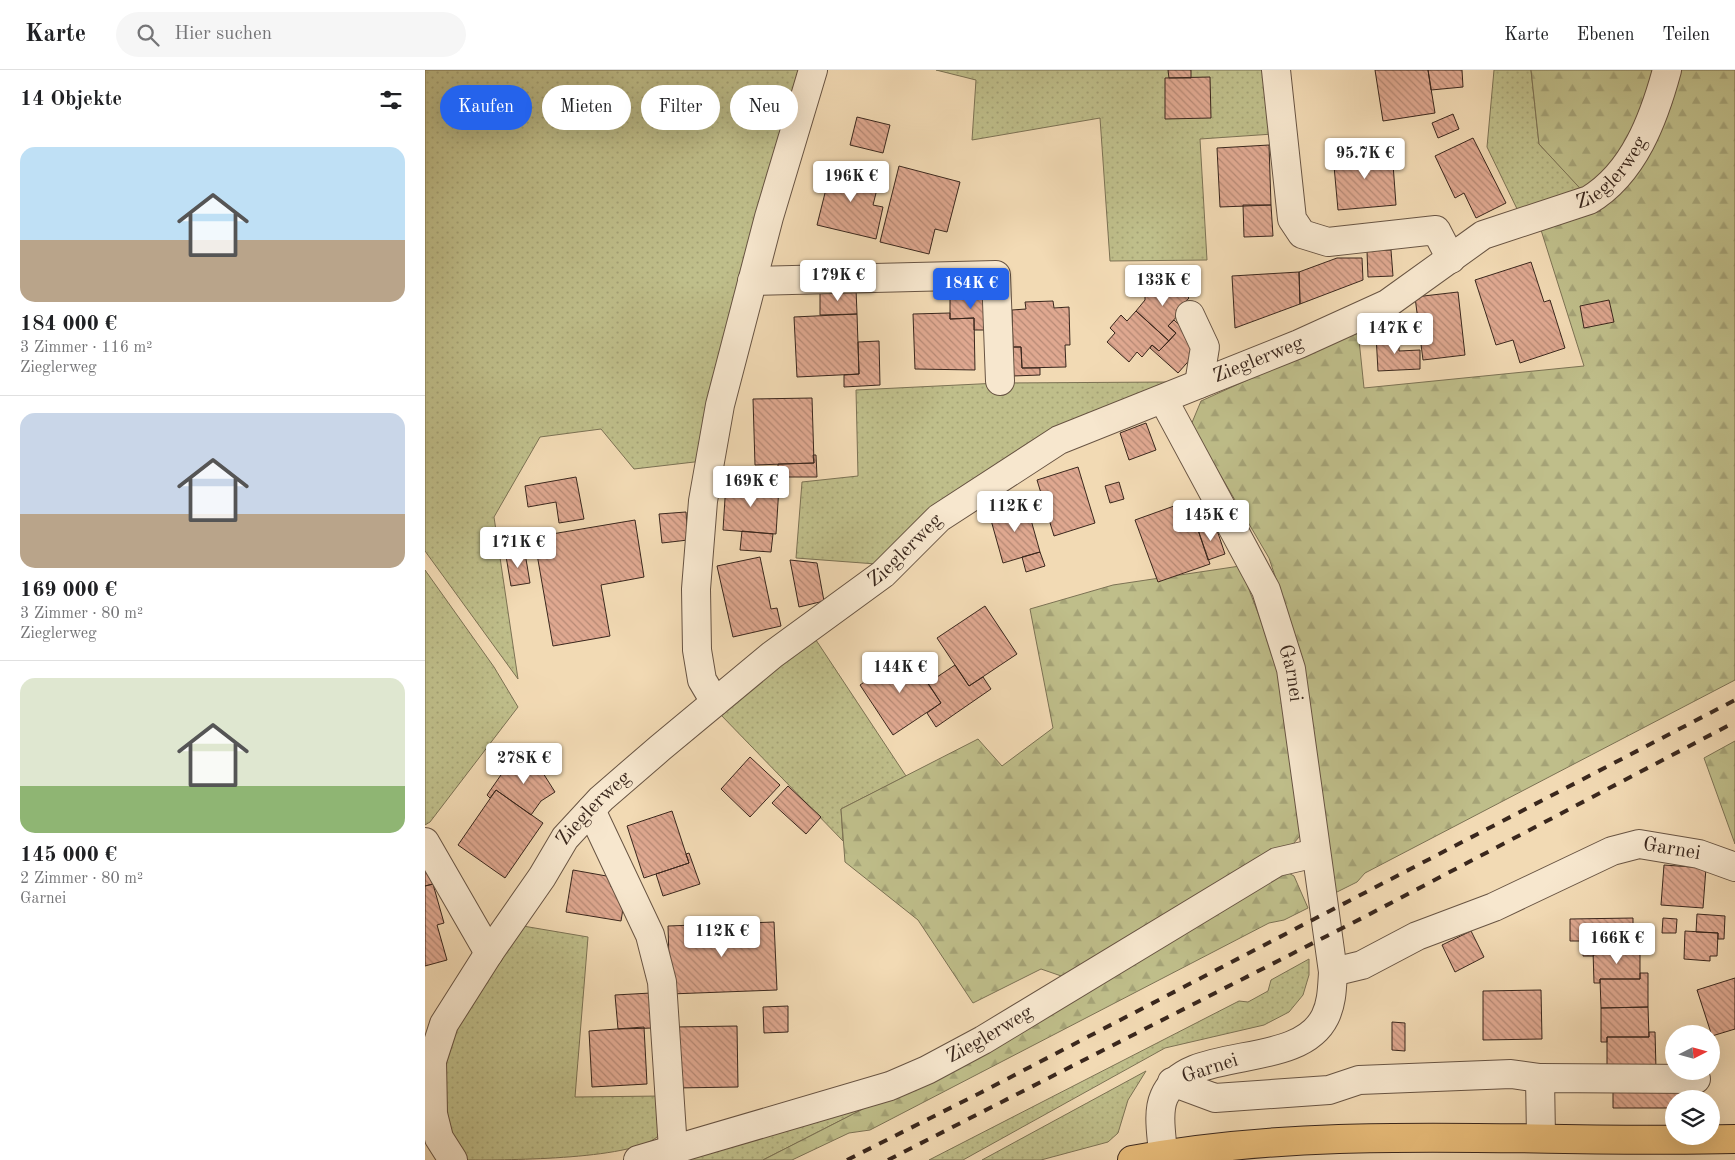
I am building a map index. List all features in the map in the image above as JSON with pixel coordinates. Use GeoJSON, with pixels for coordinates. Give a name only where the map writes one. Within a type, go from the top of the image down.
{"type":"FeatureCollection","features":[{"type":"Feature","properties":{"kind":"main road"},"geometry":{"type":"LineString","coordinates":[[1132,1160],[1163,1154],[1321,1140],[1541,1137],[1735,1139]]}},
{"type":"Feature","properties":{"kind":"street"},"geometry":{"type":"LineString","coordinates":[[715,702],[702,680],[697,650],[696,589],[703,500],[720,405],[752,281],[799,113],[813,70]]}},
{"type":"Feature","properties":{"kind":"street"},"geometry":{"type":"LineString","coordinates":[[1276,70],[1292,219],[1302,234],[1328,242],[1436,230],[1451,259]]}},
{"type":"Feature","properties":{"kind":"street","name":"Zieglerweg"},"geometry":{"type":"LineString","coordinates":[[444,1158],[433,1114],[433,1061],[444,1024],[489,953],[542,877],[565,838],[591,810],[652,754],[772,655],[883,574],[939,518],[991,482],[1059,440],[1299,344],[1387,304],[1483,235],[1589,200],[1599,194],[1625,168],[1639,144],[1647,128],[1667,70]]}},
{"type":"Feature","properties":{"kind":"street"},"geometry":{"type":"LineString","coordinates":[[752,281],[996,274],[1000,381]]}},
{"type":"Feature","properties":{"kind":"street"},"geometry":{"type":"LineString","coordinates":[[1190,315],[1205,347],[1199,384]]}},
{"type":"Feature","properties":{"kind":"street","name":"Garnei"},"geometry":{"type":"LineString","coordinates":[[1163,399],[1266,590],[1291,669],[1333,972],[1332,999],[1325,1019],[1310,1035],[1289,1045],[1261,1054],[1199,1068],[1185,1073],[1172,1082],[1163,1099],[1161,1118],[1163,1154]]}},
{"type":"Feature","properties":{"kind":"street"},"geometry":{"type":"LineString","coordinates":[[591,810],[650,935],[662,982],[673,1149]]}},
{"type":"Feature","properties":{"kind":"street"},"geometry":{"type":"LineString","coordinates":[[425,842],[489,953]]}},
{"type":"Feature","properties":{"kind":"street","name":"Garnei"},"geometry":{"type":"LineString","coordinates":[[1333,972],[1362,965],[1417,936],[1494,907],[1612,851],[1639,844],[1699,854],[1735,867]]}},
{"type":"Feature","properties":{"kind":"street","name":"Zieglerweg"},"geometry":{"type":"LineString","coordinates":[[638,1160],[890,1086],[927,1070],[983,1040],[1277,862],[1317,853]]}},
{"type":"Feature","properties":{"kind":"street"},"geometry":{"type":"LineString","coordinates":[[1172,1082],[1215,1098],[1329,1090],[1359,1080],[1511,1074],[1540,1078],[1665,1079]]}},
{"type":"Feature","properties":{"kind":"street"},"geometry":{"type":"LineString","coordinates":[[1540,1078],[1541,1137]]}},
{"type":"Feature","properties":{"kind":"green space"},"geometry":{"type":"Polygon","coordinates":[[[425,70],[808,70],[798,107],[798,85],[730,85],[730,130],[792,130],[703,461],[634,469],[601,429],[540,437],[494,517],[518,679],[425,551],[425,70]]]}},
{"type":"Feature","properties":{"kind":"green space"},"geometry":{"type":"Polygon","coordinates":[[[936,70],[1266,70],[1273,134],[1200,139],[1207,260],[1110,261],[1100,118],[972,140],[976,80],[936,70]]]}},
{"type":"Feature","properties":{"kind":"green space"},"geometry":{"type":"Polygon","coordinates":[[[1494,70],[1531,70],[1539,144],[1584,192],[1519,213],[1487,147],[1494,70]]]}},
{"type":"Feature","properties":{"kind":"green space"},"geometry":{"type":"Polygon","coordinates":[[[1531,70],[1735,70],[1735,680],[1365,873],[1357,882],[1333,894],[1302,657],[1269,558],[1191,425],[1201,401],[1358,330],[1364,388],[1584,366],[1541,230],[1601,211],[1539,144],[1531,70]]]}},
{"type":"Feature","properties":{"kind":"green space"},"geometry":{"type":"Polygon","coordinates":[[[1173,382],[876,564],[796,558],[802,482],[858,476],[856,390],[999,383],[1173,382]]]}},
{"type":"Feature","properties":{"kind":"green space"},"geometry":{"type":"Polygon","coordinates":[[[1240,566],[1281,673],[1300,823],[1300,836],[1293,844],[1070,979],[1041,969],[973,1003],[918,920],[845,862],[841,809],[978,739],[1002,766],[1053,728],[1030,609],[1113,585],[1240,566]]]}},
{"type":"Feature","properties":{"kind":"green space"},"geometry":{"type":"Polygon","coordinates":[[[425,570],[494,667],[518,707],[430,822],[425,825],[425,570]]]}},
{"type":"Feature","properties":{"kind":"green space"},"geometry":{"type":"Polygon","coordinates":[[[814,637],[906,776],[841,809],[843,841],[720,714],[814,637]]]}},
{"type":"Feature","properties":{"kind":"green space"},"geometry":{"type":"Polygon","coordinates":[[[1735,741],[1735,844],[1704,758],[1735,741]]]}},
{"type":"Feature","properties":{"kind":"green space"},"geometry":{"type":"Polygon","coordinates":[[[1283,870],[1294,876],[1308,908],[1284,920],[1269,923],[870,1130],[849,1133],[792,1160],[763,1160],[863,1109],[1283,870]]]}},
{"type":"Feature","properties":{"kind":"green space"},"geometry":{"type":"Polygon","coordinates":[[[517,925],[588,937],[575,1097],[662,1096],[662,1130],[660,1134],[648,1143],[601,1154],[571,1157],[467,1160],[457,1154],[448,1140],[440,1069],[472,992],[517,925]]]}},
{"type":"Feature","properties":{"kind":"green space"},"geometry":{"type":"Polygon","coordinates":[[[1309,959],[1309,975],[1303,995],[1289,1012],[1264,1025],[1165,1048],[963,1160],[929,1160],[1239,1001],[1248,1002],[1268,991],[1271,980],[1309,959]]]}},
{"type":"Feature","properties":{"kind":"green space"},"geometry":{"type":"Polygon","coordinates":[[[1146,1071],[1128,1100],[1118,1133],[1108,1142],[1041,1160],[982,1160],[1146,1071]]]}},
{"type":"Feature","properties":{"kind":"green space"},"geometry":{"type":"Polygon","coordinates":[[[863,1109],[763,1160],[671,1160],[863,1109]]]}},
{"type":"Feature","properties":{"kind":"building"},"geometry":{"type":"Polygon","coordinates":[[[1168,70],[1191,70],[1191,78],[1169,78],[1168,70]]]}},
{"type":"Feature","properties":{"kind":"building"},"geometry":{"type":"Polygon","coordinates":[[[1375,70],[1428,70],[1435,113],[1383,121],[1375,70]]]}},
{"type":"Feature","properties":{"kind":"building"},"geometry":{"type":"Polygon","coordinates":[[[1428,70],[1462,70],[1463,87],[1431,90],[1428,70]]]}},
{"type":"Feature","properties":{"kind":"building"},"geometry":{"type":"Polygon","coordinates":[[[1210,77],[1211,118],[1165,119],[1165,78],[1210,77]]]}},
{"type":"Feature","properties":{"kind":"building"},"geometry":{"type":"Polygon","coordinates":[[[1453,114],[1459,129],[1438,138],[1432,123],[1453,114]]]}},
{"type":"Feature","properties":{"kind":"building"},"geometry":{"type":"Polygon","coordinates":[[[857,117],[890,125],[883,153],[850,145],[857,117]]]}},
{"type":"Feature","properties":{"kind":"building"},"geometry":{"type":"Polygon","coordinates":[[[1473,138],[1506,203],[1476,218],[1464,193],[1455,198],[1435,156],[1473,138]]]}},
{"type":"Feature","properties":{"kind":"building"},"geometry":{"type":"Polygon","coordinates":[[[1269,145],[1271,205],[1220,207],[1217,148],[1269,145]]]}},
{"type":"Feature","properties":{"kind":"building"},"geometry":{"type":"Polygon","coordinates":[[[1392,150],[1396,205],[1338,210],[1333,155],[1392,150]]]}},
{"type":"Feature","properties":{"kind":"building"},"geometry":{"type":"Polygon","coordinates":[[[832,165],[880,177],[873,205],[883,207],[876,239],[817,225],[832,165]]]}},
{"type":"Feature","properties":{"kind":"building"},"geometry":{"type":"Polygon","coordinates":[[[899,166],[960,182],[947,232],[935,229],[929,254],[880,242],[899,166]]]}},
{"type":"Feature","properties":{"kind":"building"},"geometry":{"type":"Polygon","coordinates":[[[1243,205],[1271,205],[1273,236],[1244,237],[1243,205]]]}},
{"type":"Feature","properties":{"kind":"building"},"geometry":{"type":"Polygon","coordinates":[[[1391,250],[1393,276],[1368,277],[1367,251],[1391,250]]]}},
{"type":"Feature","properties":{"kind":"building"},"geometry":{"type":"Polygon","coordinates":[[[1337,258],[1362,258],[1363,280],[1300,304],[1299,272],[1337,258]]]}},
{"type":"Feature","properties":{"kind":"building"},"geometry":{"type":"Polygon","coordinates":[[[1531,262],[1544,302],[1550,300],[1565,348],[1520,363],[1513,340],[1496,345],[1475,280],[1531,262]]]}},
{"type":"Feature","properties":{"kind":"building"},"geometry":{"type":"Polygon","coordinates":[[[1299,272],[1300,304],[1235,328],[1232,276],[1299,272]]]}},
{"type":"Feature","properties":{"kind":"building"},"geometry":{"type":"Polygon","coordinates":[[[1167,278],[1173,284],[1176,280],[1186,289],[1183,292],[1189,298],[1178,310],[1181,312],[1168,326],[1176,333],[1169,341],[1136,311],[1145,300],[1145,294],[1150,289],[1156,289],[1167,278]]]}},
{"type":"Feature","properties":{"kind":"building"},"geometry":{"type":"Polygon","coordinates":[[[856,289],[857,314],[820,315],[820,290],[856,289]]]}},
{"type":"Feature","properties":{"kind":"building"},"geometry":{"type":"Polygon","coordinates":[[[1458,292],[1465,355],[1423,360],[1415,297],[1458,292]]]}},
{"type":"Feature","properties":{"kind":"building"},"geometry":{"type":"Polygon","coordinates":[[[988,295],[989,330],[974,330],[974,318],[950,319],[950,296],[988,295]]]}},
{"type":"Feature","properties":{"kind":"building"},"geometry":{"type":"Polygon","coordinates":[[[1609,300],[1614,322],[1584,328],[1580,306],[1609,300]]]}},
{"type":"Feature","properties":{"kind":"building"},"geometry":{"type":"Polygon","coordinates":[[[1053,301],[1054,308],[1069,307],[1070,345],[1065,345],[1066,367],[1022,368],[1021,347],[1013,347],[1012,310],[1026,309],[1025,302],[1053,301]]]}},
{"type":"Feature","properties":{"kind":"building"},"geometry":{"type":"Polygon","coordinates":[[[1136,311],[1169,341],[1159,351],[1152,345],[1142,357],[1137,352],[1129,362],[1107,342],[1115,333],[1110,328],[1121,315],[1127,321],[1136,311]]]}},
{"type":"Feature","properties":{"kind":"building"},"geometry":{"type":"Polygon","coordinates":[[[950,313],[950,319],[974,318],[975,370],[915,369],[913,314],[950,313]]]}},
{"type":"Feature","properties":{"kind":"building"},"geometry":{"type":"Polygon","coordinates":[[[857,314],[859,374],[797,377],[794,317],[857,314]]]}},
{"type":"Feature","properties":{"kind":"building"},"geometry":{"type":"Polygon","coordinates":[[[1174,320],[1202,346],[1178,373],[1150,348],[1152,345],[1159,351],[1176,333],[1168,326],[1174,320]]]}},
{"type":"Feature","properties":{"kind":"building"},"geometry":{"type":"Polygon","coordinates":[[[1399,334],[1399,351],[1420,350],[1420,369],[1378,371],[1376,335],[1399,334]]]}},
{"type":"Feature","properties":{"kind":"building"},"geometry":{"type":"Polygon","coordinates":[[[879,341],[880,385],[844,387],[844,375],[859,374],[858,342],[879,341]]]}},
{"type":"Feature","properties":{"kind":"building"},"geometry":{"type":"Polygon","coordinates":[[[1013,347],[1021,347],[1022,368],[1040,368],[1040,375],[1013,376],[1013,347]]]}},
{"type":"Feature","properties":{"kind":"building"},"geometry":{"type":"Polygon","coordinates":[[[812,398],[814,463],[755,465],[753,399],[812,398]]]}},
{"type":"Feature","properties":{"kind":"building"},"geometry":{"type":"Polygon","coordinates":[[[1146,423],[1156,450],[1129,460],[1120,433],[1146,423]]]}},
{"type":"Feature","properties":{"kind":"building"},"geometry":{"type":"Polygon","coordinates":[[[813,455],[816,455],[817,477],[778,477],[778,464],[814,463],[813,455]]]}},
{"type":"Feature","properties":{"kind":"building"},"geometry":{"type":"Polygon","coordinates":[[[1078,467],[1095,523],[1054,536],[1037,480],[1078,467]]]}},
{"type":"Feature","properties":{"kind":"building"},"geometry":{"type":"Polygon","coordinates":[[[576,477],[584,519],[559,523],[556,502],[528,507],[525,486],[576,477]]]}},
{"type":"Feature","properties":{"kind":"building"},"geometry":{"type":"Polygon","coordinates":[[[1119,482],[1124,499],[1110,503],[1105,486],[1119,482]]]}},
{"type":"Feature","properties":{"kind":"building"},"geometry":{"type":"Polygon","coordinates":[[[726,483],[779,487],[776,534],[723,530],[726,483]]]}},
{"type":"Feature","properties":{"kind":"building"},"geometry":{"type":"Polygon","coordinates":[[[1188,501],[1210,564],[1158,582],[1135,520],[1188,501]]]}},
{"type":"Feature","properties":{"kind":"building"},"geometry":{"type":"Polygon","coordinates":[[[1026,502],[1040,552],[1003,563],[989,513],[1026,502]]]}},
{"type":"Feature","properties":{"kind":"building"},"geometry":{"type":"Polygon","coordinates":[[[686,512],[688,540],[662,543],[659,514],[686,512]]]}},
{"type":"Feature","properties":{"kind":"building"},"geometry":{"type":"Polygon","coordinates":[[[635,520],[644,577],[601,585],[610,636],[553,646],[534,537],[635,520]]]}},
{"type":"Feature","properties":{"kind":"building"},"geometry":{"type":"Polygon","coordinates":[[[1215,524],[1225,554],[1208,560],[1198,530],[1215,524]]]}},
{"type":"Feature","properties":{"kind":"building"},"geometry":{"type":"Polygon","coordinates":[[[742,531],[773,534],[771,552],[740,550],[742,531]]]}},
{"type":"Feature","properties":{"kind":"building"},"geometry":{"type":"Polygon","coordinates":[[[1040,552],[1045,566],[1026,572],[1022,557],[1040,552]]]}},
{"type":"Feature","properties":{"kind":"building"},"geometry":{"type":"Polygon","coordinates":[[[525,553],[530,583],[511,586],[506,556],[525,553]]]}},
{"type":"Feature","properties":{"kind":"building"},"geometry":{"type":"Polygon","coordinates":[[[760,557],[771,609],[777,608],[781,626],[733,637],[717,566],[760,557]]]}},
{"type":"Feature","properties":{"kind":"building"},"geometry":{"type":"Polygon","coordinates":[[[790,560],[817,563],[824,601],[799,607],[790,560]]]}},
{"type":"Feature","properties":{"kind":"building"},"geometry":{"type":"Polygon","coordinates":[[[985,606],[1017,654],[969,686],[937,638],[985,606]]]}},
{"type":"Feature","properties":{"kind":"building"},"geometry":{"type":"Polygon","coordinates":[[[907,653],[941,703],[893,735],[860,685],[907,653]]]}},
{"type":"Feature","properties":{"kind":"building"},"geometry":{"type":"Polygon","coordinates":[[[955,665],[969,686],[983,677],[991,689],[936,727],[927,713],[941,703],[928,683],[955,665]]]}},
{"type":"Feature","properties":{"kind":"building"},"geometry":{"type":"Polygon","coordinates":[[[531,754],[555,792],[541,801],[531,815],[496,790],[490,798],[487,795],[503,772],[531,754]]]}},
{"type":"Feature","properties":{"kind":"building"},"geometry":{"type":"Polygon","coordinates":[[[750,757],[780,785],[750,817],[721,789],[750,757]]]}},
{"type":"Feature","properties":{"kind":"building"},"geometry":{"type":"Polygon","coordinates":[[[788,786],[821,817],[806,834],[772,803],[788,786]]]}},
{"type":"Feature","properties":{"kind":"building"},"geometry":{"type":"Polygon","coordinates":[[[496,790],[543,823],[505,878],[458,845],[496,790]]]}},
{"type":"Feature","properties":{"kind":"building"},"geometry":{"type":"Polygon","coordinates":[[[672,811],[689,863],[644,878],[627,826],[672,811]]]}},
{"type":"Feature","properties":{"kind":"building"},"geometry":{"type":"Polygon","coordinates":[[[689,853],[700,884],[663,896],[656,874],[689,863],[686,854],[689,853]]]}},
{"type":"Feature","properties":{"kind":"building"},"geometry":{"type":"Polygon","coordinates":[[[1664,865],[1706,868],[1703,908],[1661,905],[1664,865]]]}},
{"type":"Feature","properties":{"kind":"building"},"geometry":{"type":"Polygon","coordinates":[[[573,870],[612,877],[611,887],[626,890],[621,921],[566,912],[573,870]]]}},
{"type":"Feature","properties":{"kind":"building"},"geometry":{"type":"Polygon","coordinates":[[[427,871],[433,884],[425,886],[425,872],[427,871]]]}},
{"type":"Feature","properties":{"kind":"building"},"geometry":{"type":"Polygon","coordinates":[[[433,884],[444,923],[437,925],[447,960],[425,966],[425,886],[433,884]]]}},
{"type":"Feature","properties":{"kind":"building"},"geometry":{"type":"Polygon","coordinates":[[[1697,914],[1725,916],[1724,939],[1718,939],[1718,933],[1696,932],[1697,914]]]}},
{"type":"Feature","properties":{"kind":"building"},"geometry":{"type":"Polygon","coordinates":[[[1633,918],[1633,951],[1593,951],[1594,956],[1583,956],[1583,941],[1570,941],[1570,919],[1633,918]]]}},
{"type":"Feature","properties":{"kind":"building"},"geometry":{"type":"Polygon","coordinates":[[[1663,918],[1677,919],[1676,933],[1662,933],[1663,918]]]}},
{"type":"Feature","properties":{"kind":"building"},"geometry":{"type":"Polygon","coordinates":[[[774,922],[777,990],[670,994],[668,926],[774,922]]]}},
{"type":"Feature","properties":{"kind":"building"},"geometry":{"type":"Polygon","coordinates":[[[1471,931],[1484,957],[1455,972],[1442,945],[1471,931]]]}},
{"type":"Feature","properties":{"kind":"building"},"geometry":{"type":"Polygon","coordinates":[[[1685,931],[1718,933],[1717,956],[1710,956],[1710,961],[1684,959],[1685,931]]]}},
{"type":"Feature","properties":{"kind":"building"},"geometry":{"type":"Polygon","coordinates":[[[1633,945],[1640,945],[1640,979],[1600,979],[1600,983],[1594,983],[1593,951],[1633,951],[1633,945]]]}},
{"type":"Feature","properties":{"kind":"building"},"geometry":{"type":"Polygon","coordinates":[[[1640,973],[1648,973],[1648,1007],[1601,1008],[1600,979],[1640,979],[1640,973]]]}},
{"type":"Feature","properties":{"kind":"building"},"geometry":{"type":"Polygon","coordinates":[[[1735,978],[1735,1029],[1720,1034],[1720,1025],[1708,1025],[1697,990],[1735,978]]]}},
{"type":"Feature","properties":{"kind":"building"},"geometry":{"type":"Polygon","coordinates":[[[1541,990],[1542,1039],[1483,1040],[1483,991],[1541,990]]]}},
{"type":"Feature","properties":{"kind":"building"},"geometry":{"type":"Polygon","coordinates":[[[651,993],[653,1028],[618,1029],[615,995],[651,993]]]}},
{"type":"Feature","properties":{"kind":"building"},"geometry":{"type":"Polygon","coordinates":[[[788,1006],[788,1032],[764,1033],[763,1007],[788,1006]]]}},
{"type":"Feature","properties":{"kind":"building"},"geometry":{"type":"Polygon","coordinates":[[[1648,1007],[1649,1037],[1607,1037],[1607,1042],[1601,1042],[1601,1008],[1648,1007]]]}},
{"type":"Feature","properties":{"kind":"building"},"geometry":{"type":"Polygon","coordinates":[[[1392,1022],[1405,1023],[1405,1051],[1392,1050],[1392,1022]]]}},
{"type":"Feature","properties":{"kind":"building"},"geometry":{"type":"Polygon","coordinates":[[[737,1026],[738,1087],[676,1088],[675,1027],[737,1026]]]}},
{"type":"Feature","properties":{"kind":"building"},"geometry":{"type":"Polygon","coordinates":[[[644,1027],[647,1084],[592,1087],[589,1031],[644,1027]]]}},
{"type":"Feature","properties":{"kind":"building"},"geometry":{"type":"Polygon","coordinates":[[[1649,1032],[1655,1032],[1656,1069],[1607,1070],[1607,1037],[1649,1037],[1649,1032]]]}},
{"type":"Feature","properties":{"kind":"building"},"geometry":{"type":"Polygon","coordinates":[[[1665,1090],[1665,1108],[1613,1108],[1613,1091],[1665,1090]]]}},
{"type":"Feature","properties":{"kind":"railway"},"geometry":{"type":"LineString","coordinates":[[847,1160],[980,1093],[1735,700]]}},
{"type":"Feature","properties":{"kind":"railway"},"geometry":{"type":"LineString","coordinates":[[888,1160],[1368,915],[1735,722]]}}]}
